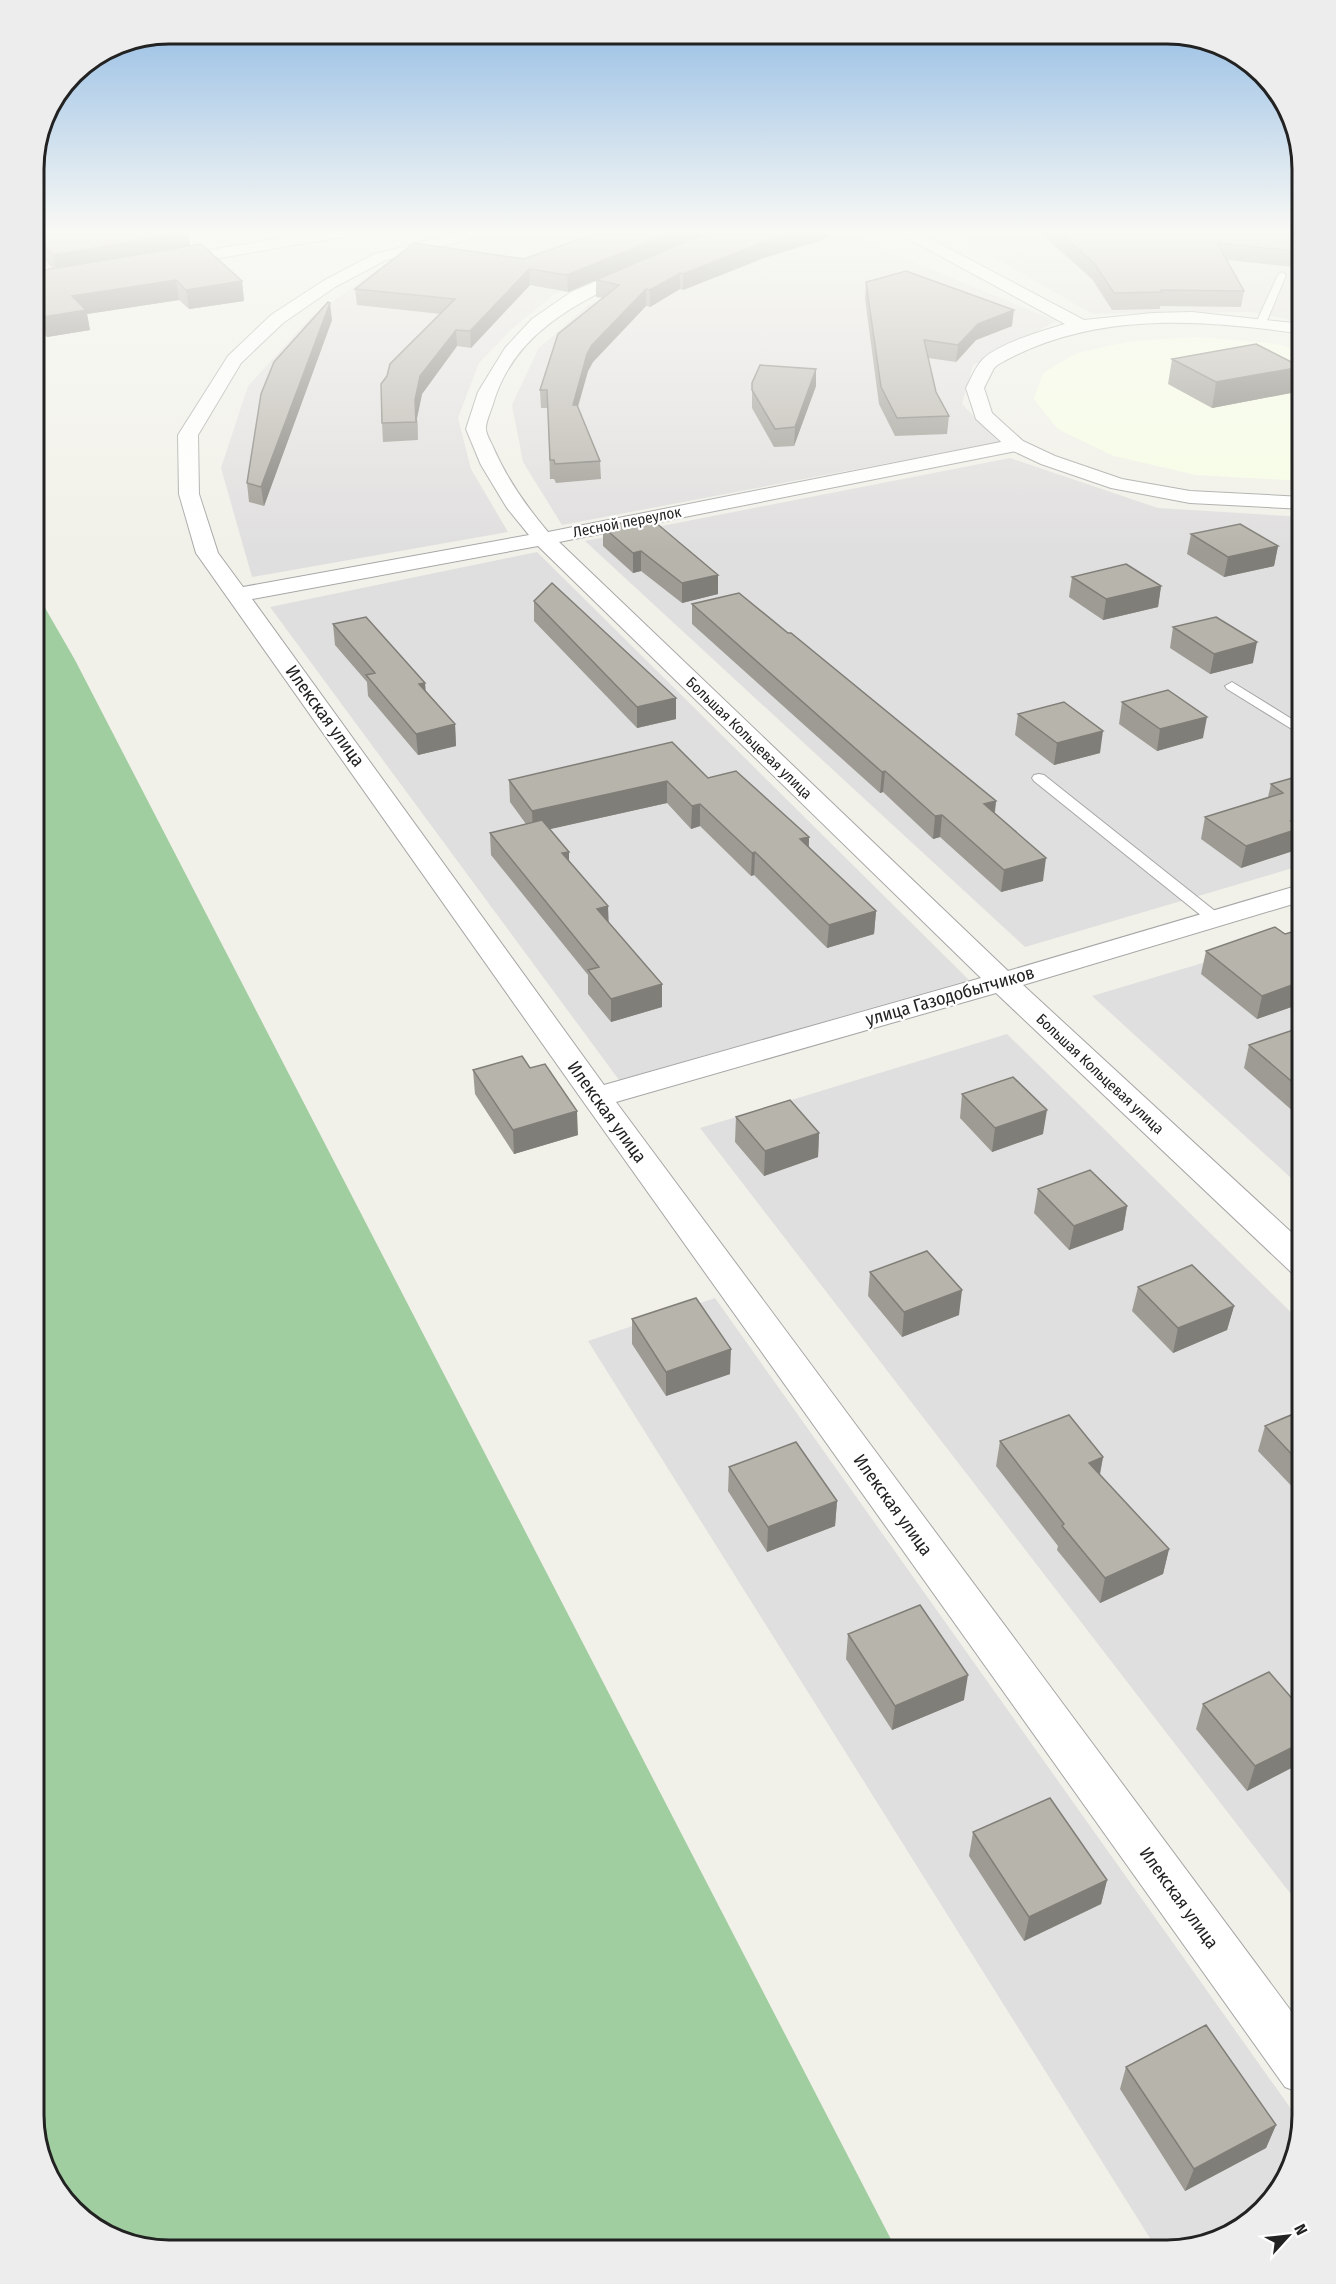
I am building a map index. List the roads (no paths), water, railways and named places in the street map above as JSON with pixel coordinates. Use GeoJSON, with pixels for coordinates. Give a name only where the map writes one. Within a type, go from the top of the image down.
{"type":"FeatureCollection","features":[{"type":"Feature","properties":{"kind":"street","name":"Илекская улица"},"geometry":{"type":"LineString","coordinates":[[258,338],[234,360],[188,435],[189,494],[207,553],[596,1097],[1292,2054]]}},
{"type":"Feature","properties":{"kind":"street","name":"Большая Кольцевая улица"},"geometry":{"type":"LineString","coordinates":[[524,338],[511,352],[487,392],[476,429],[490,465],[517,508],[543,538],[1002,982],[1292,1253]]}},
{"type":"Feature","properties":{"kind":"street"},"geometry":{"type":"LineString","coordinates":[[1039,338],[1025,342],[988,364],[975,388],[983,415],[1016,445],[1048,460],[1118,484],[1190,497],[1292,502]]}},
{"type":"Feature","properties":{"kind":"street","name":"Лесной переулок"},"geometry":{"type":"LineString","coordinates":[[238,595],[1016,445]]}},
{"type":"Feature","properties":{"kind":"street","name":"улица Газодобытчиков"},"geometry":{"type":"LineString","coordinates":[[596,1097],[1002,982],[1292,895]]}},
{"type":"Feature","properties":{"kind":"lane"},"geometry":{"type":"LineString","coordinates":[[1232,686],[1292,725]]}},
{"type":"Feature","properties":{"kind":"lane"},"geometry":{"type":"LineString","coordinates":[[1039,778],[1214,918]]}}]}
